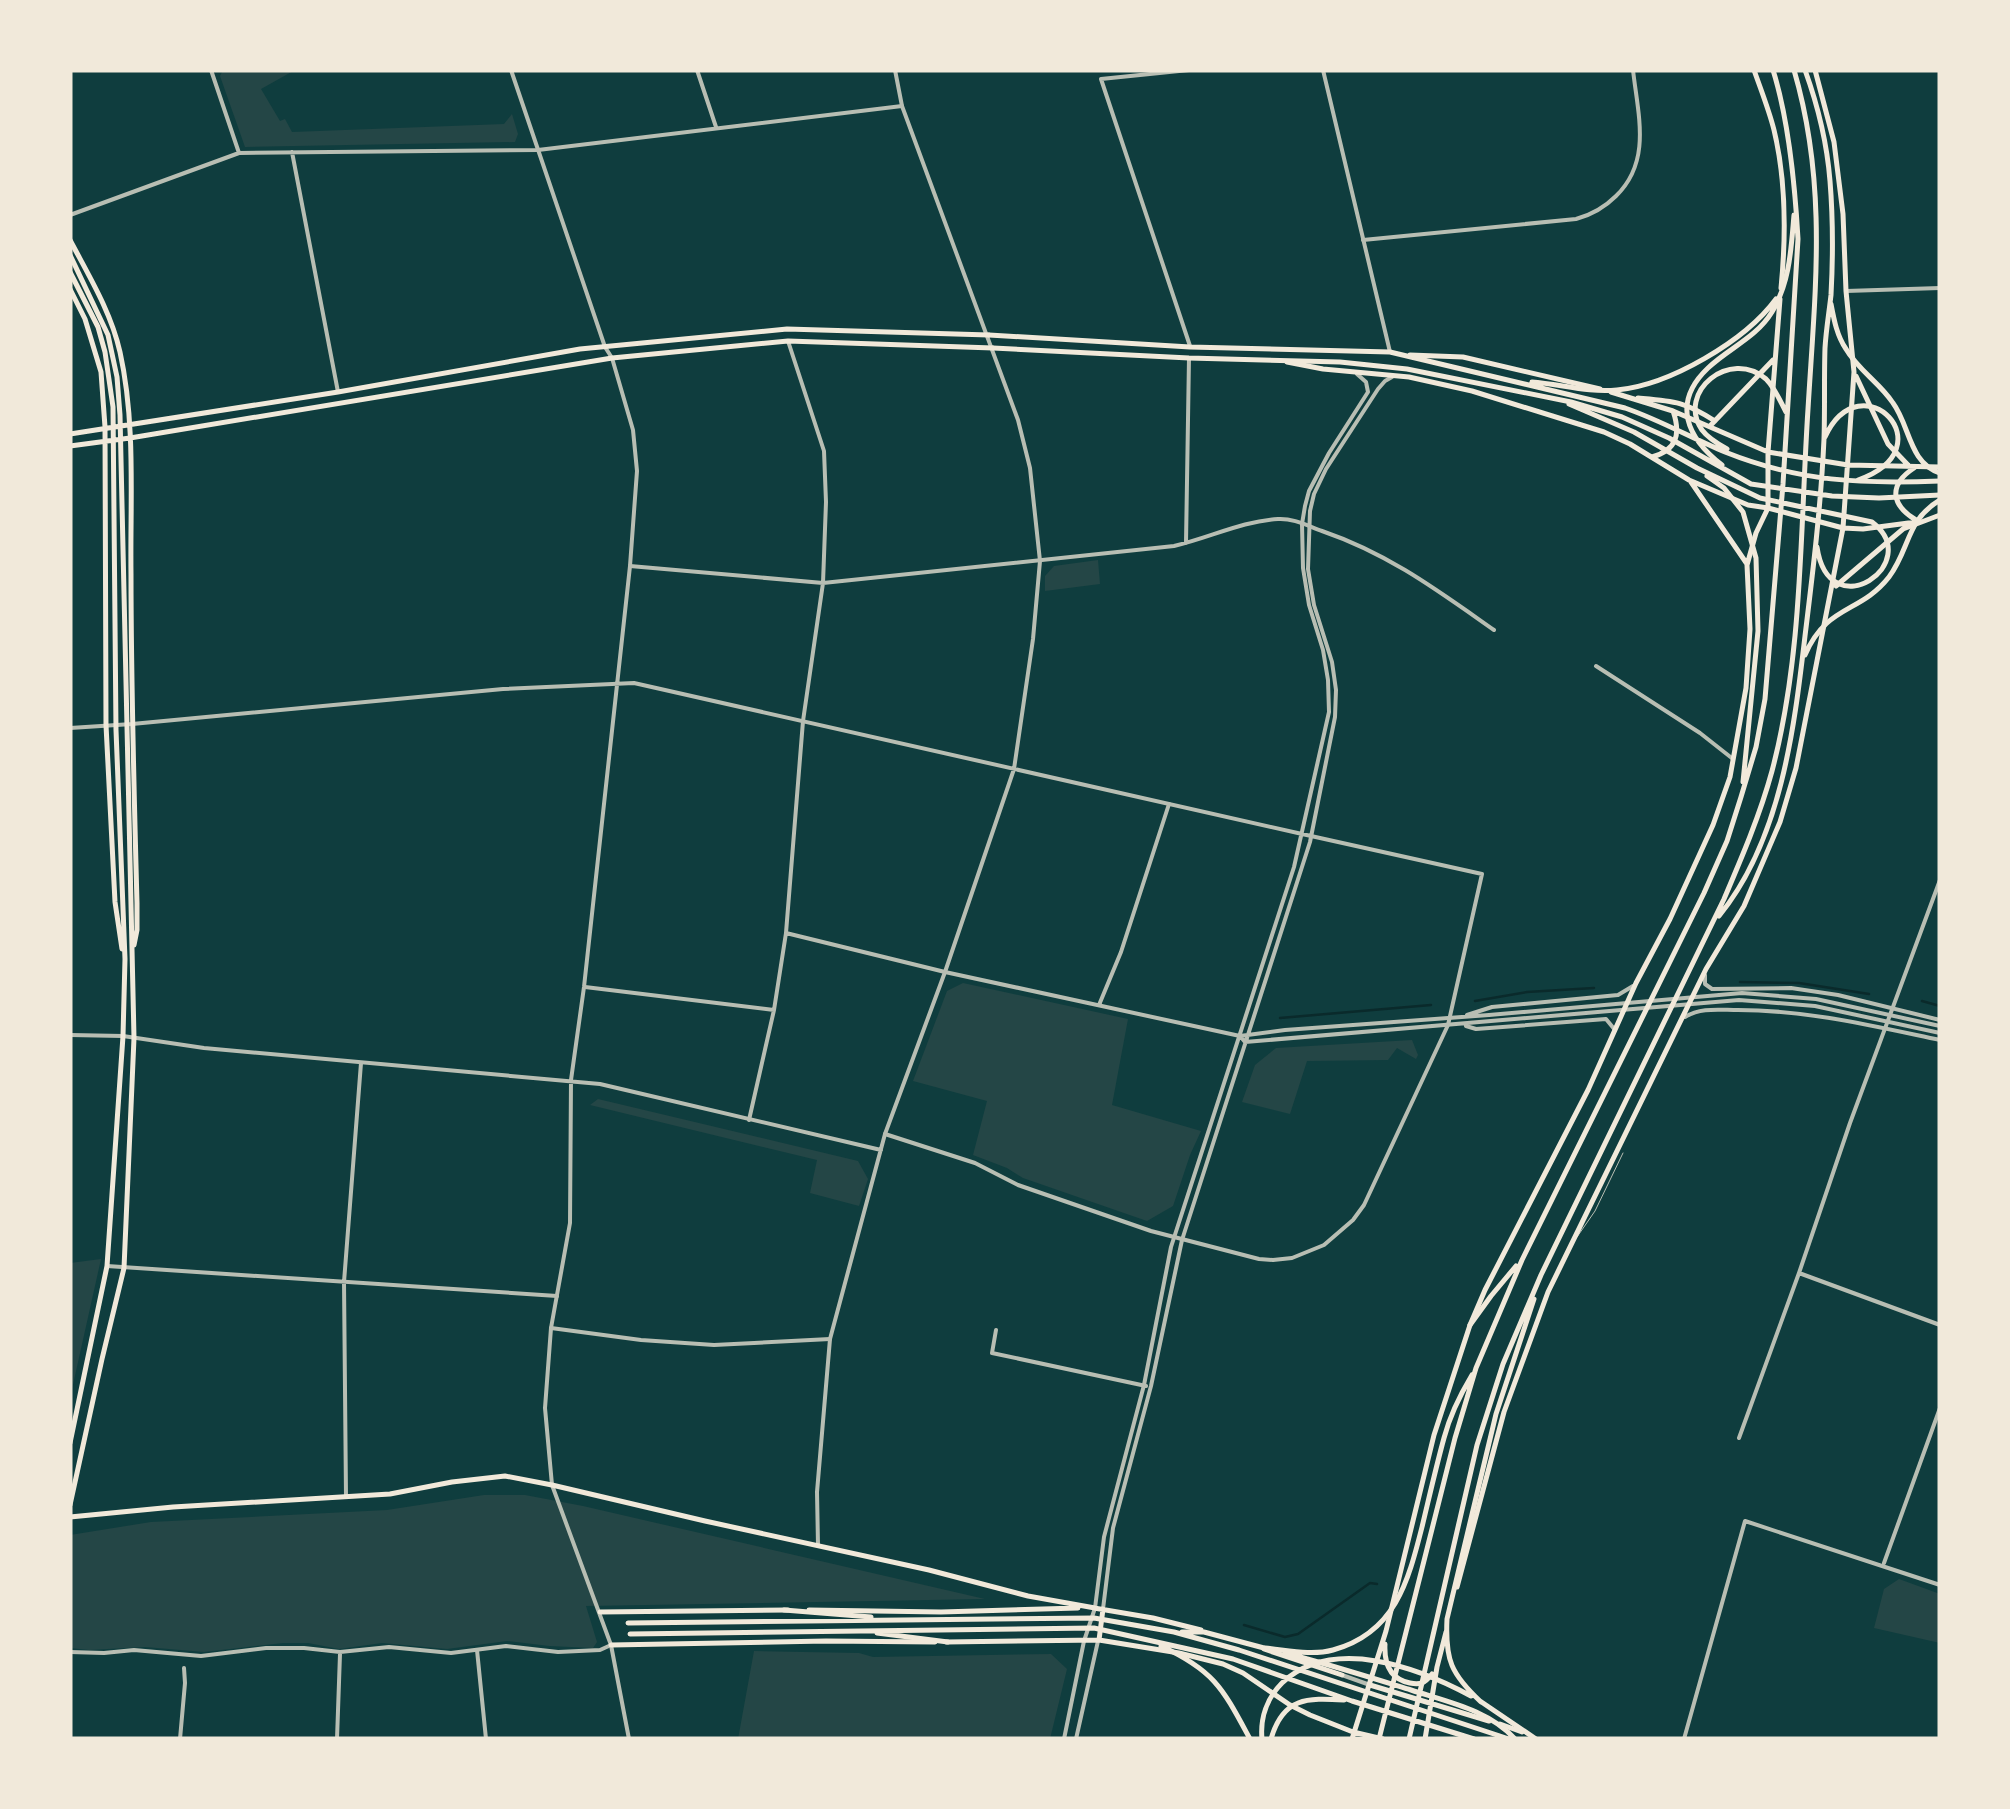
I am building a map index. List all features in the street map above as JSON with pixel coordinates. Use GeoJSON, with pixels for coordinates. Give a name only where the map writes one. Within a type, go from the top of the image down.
{"type":"FeatureCollection","features":[{"type":"Feature","properties":{"kind":"main road"},"geometry":{"type":"LineString","coordinates":[[1352,1735],[1386,1631],[1434,1435],[1470,1326],[1670,919],[1713,826],[1734,760],[1746,688],[1750,630],[1748,566],[1768,508],[1768,452],[1784,261],[1781,174],[1774,130],[1754,70]]}},
{"type":"Feature","properties":{"kind":"main road"},"geometry":{"type":"LineString","coordinates":[[611,1646],[1098,1640],[1223,1664],[1269,1688],[1290,1705],[1352,1735],[1379,1739],[1476,1368],[1522,1260],[1704,894],[1727,840],[1756,748],[1765,699],[1783,484],[1798,239],[1796,197],[1773,70]]}},
{"type":"Feature","properties":{"kind":"main road"},"geometry":{"type":"LineString","coordinates":[[1410,1737],[1477,1445],[1503,1364],[1541,1274],[1748,843],[1772,772],[1785,705],[1800,578],[1818,232],[1812,148],[1794,70]]}},
{"type":"Feature","properties":{"kind":"main road"},"geometry":{"type":"LineString","coordinates":[[1710,926],[1728,904],[1755,855],[1786,767],[1799,694],[1824,440],[1832,235],[1827,157],[1806,70]]}},
{"type":"Feature","properties":{"kind":"main road"},"geometry":{"type":"LineString","coordinates":[[1425,1739],[1437,1667],[1486,1471],[1530,1335],[1680,1019],[1744,906],[1780,822],[1796,768],[1843,528],[1854,372],[1834,142],[1815,70]]}},
{"type":"Feature","properties":{"kind":"main road"},"geometry":{"type":"LineString","coordinates":[[1739,478],[1696,441],[1686,410],[1696,382],[1764,323],[1784,288],[1796,197]]}},
{"type":"Feature","properties":{"kind":"main road"},"geometry":{"type":"LineString","coordinates":[[70,240],[102,300],[120,352],[129,423],[137,903],[133,953]]}},
{"type":"Feature","properties":{"kind":"main road"},"geometry":{"type":"LineString","coordinates":[[70,255],[108,334],[117,377],[127,909],[123,1036],[107,1266],[70,1443]]}},
{"type":"Feature","properties":{"kind":"main road"},"geometry":{"type":"LineString","coordinates":[[70,272],[98,327],[113,407],[116,730],[133,953],[134,1038],[124,1268],[70,1505]]}},
{"type":"Feature","properties":{"kind":"main road"},"geometry":{"type":"LineString","coordinates":[[1549,387],[1614,391],[1695,364],[1748,329],[1784,288]]}},
{"type":"Feature","properties":{"kind":"main road"},"geometry":{"type":"LineString","coordinates":[[70,289],[85,319],[101,372],[106,440],[106,725],[115,902],[125,959]]}},
{"type":"Feature","properties":{"kind":"main road"},"geometry":{"type":"LineString","coordinates":[[1830,299],[1835,325],[1847,351],[1895,404],[1918,458],[1932,470],[1940,470]]}},
{"type":"Feature","properties":{"kind":"main road"},"geometry":{"type":"LineString","coordinates":[[70,434],[580,349],[787,328],[1390,352],[1549,387],[1652,418],[1752,462],[1808,476],[1851,483],[1940,481]]}},
{"type":"Feature","properties":{"kind":"main road"},"geometry":{"type":"LineString","coordinates":[[70,446],[612,358],[788,341],[1340,362],[1407,369],[1555,398],[1622,416],[1751,484],[1832,496],[1940,497]]}},
{"type":"Feature","properties":{"kind":"main road"},"geometry":{"type":"LineString","coordinates":[[1402,355],[1463,357],[1632,398],[1712,423],[1768,452],[1848,465],[1940,470]]}},
{"type":"Feature","properties":{"kind":"main road"},"geometry":{"type":"LineString","coordinates":[[1712,423],[1775,358]]}},
{"type":"Feature","properties":{"kind":"main road"},"geometry":{"type":"LineString","coordinates":[[1275,360],[1323,369],[1397,375],[1472,391],[1604,432],[1690,480],[1748,506],[1843,528],[1919,522]]}},
{"type":"Feature","properties":{"kind":"main road"},"geometry":{"type":"LineString","coordinates":[[1752,462],[1710,438],[1700,427],[1696,414],[1702,388],[1725,369],[1741,367],[1769,382],[1788,415]]}},
{"type":"Feature","properties":{"kind":"main road"},"geometry":{"type":"LineString","coordinates":[[1854,372],[1888,444],[1913,467]]}},
{"type":"Feature","properties":{"kind":"main road"},"geometry":{"type":"LineString","coordinates":[[1555,398],[1634,432],[1760,498],[1872,522],[1884,530],[1889,550],[1884,567],[1874,580],[1853,587],[1842,585],[1824,572],[1816,539]]}},
{"type":"Feature","properties":{"kind":"main road"},"geometry":{"type":"LineString","coordinates":[[1632,398],[1692,406],[1712,423]]}},
{"type":"Feature","properties":{"kind":"main road"},"geometry":{"type":"LineString","coordinates":[[1824,440],[1837,416],[1854,406],[1875,408],[1892,420],[1899,443],[1892,459],[1882,470],[1851,483]]}},
{"type":"Feature","properties":{"kind":"main road"},"geometry":{"type":"LineString","coordinates":[[1652,457],[1663,454],[1675,440],[1678,430],[1673,411]]}},
{"type":"Feature","properties":{"kind":"main road"},"geometry":{"type":"LineString","coordinates":[[1913,467],[1899,481],[1897,504],[1919,522]]}},
{"type":"Feature","properties":{"kind":"main road"},"geometry":{"type":"LineString","coordinates":[[1697,468],[1732,496],[1748,522],[1756,558],[1758,632],[1742,797]]}},
{"type":"Feature","properties":{"kind":"main road"},"geometry":{"type":"LineString","coordinates":[[1690,480],[1748,566]]}},
{"type":"Feature","properties":{"kind":"main road"},"geometry":{"type":"LineString","coordinates":[[1802,662],[1822,624],[1867,597],[1888,578],[1910,531],[1940,497]]}},
{"type":"Feature","properties":{"kind":"main road"},"geometry":{"type":"LineString","coordinates":[[1832,590],[1904,530],[1940,515]]}},
{"type":"Feature","properties":{"kind":"main road"},"geometry":{"type":"LineString","coordinates":[[1470,1326],[1522,1260]]}},
{"type":"Feature","properties":{"kind":"main road"},"geometry":{"type":"LineString","coordinates":[[1481,1702],[1462,1684],[1448,1659],[1447,1618],[1496,1414],[1541,1274]]}},
{"type":"Feature","properties":{"kind":"main road"},"geometry":{"type":"LineString","coordinates":[[1265,1648],[1316,1653],[1332,1650],[1368,1634],[1384,1619],[1410,1576],[1444,1434],[1457,1400],[1476,1368]]}},
{"type":"Feature","properties":{"kind":"main road"},"geometry":{"type":"LineString","coordinates":[[70,1516],[390,1494],[504,1476],[929,1570],[1028,1596],[1153,1618],[1342,1675]]}},
{"type":"Feature","properties":{"kind":"main road"},"geometry":{"type":"LineString","coordinates":[[600,1612],[1099,1609]]}},
{"type":"Feature","properties":{"kind":"main road"},"geometry":{"type":"LineString","coordinates":[[1098,1640],[1099,1609]]}},
{"type":"Feature","properties":{"kind":"main road"},"geometry":{"type":"LineString","coordinates":[[784,1610],[904,1620]]}},
{"type":"Feature","properties":{"kind":"main road"},"geometry":{"type":"LineString","coordinates":[[628,1623],[1094,1618],[1174,1632],[1239,1650],[1512,1739]]}},
{"type":"Feature","properties":{"kind":"main road"},"geometry":{"type":"LineString","coordinates":[[630,1634],[1094,1628],[1233,1659],[1474,1739]]}},
{"type":"Feature","properties":{"kind":"main road"},"geometry":{"type":"LineString","coordinates":[[859,1631],[948,1642]]}},
{"type":"Feature","properties":{"kind":"main road"},"geometry":{"type":"LineString","coordinates":[[1386,1631],[1386,1665],[1394,1676],[1419,1684],[1427,1681],[1437,1667]]}},
{"type":"Feature","properties":{"kind":"main road"},"geometry":{"type":"LineString","coordinates":[[1174,1632],[1204,1632],[1341,1667],[1482,1714],[1504,1727],[1512,1739]]}},
{"type":"Feature","properties":{"kind":"main road"},"geometry":{"type":"LineString","coordinates":[[1150,1640],[1203,1668],[1229,1701],[1250,1739]]}},
{"type":"Feature","properties":{"kind":"main road"},"geometry":{"type":"LineString","coordinates":[[1262,1739],[1264,1710],[1292,1674],[1327,1661],[1350,1659],[1400,1666],[1442,1681],[1536,1739]]}},
{"type":"Feature","properties":{"kind":"main road"},"geometry":{"type":"LineString","coordinates":[[1370,1685],[1544,1739]]}},
{"type":"Feature","properties":{"kind":"main road"},"geometry":{"type":"LineString","coordinates":[[1271,1739],[1276,1723],[1299,1702],[1352,1701]]}},
{"type":"Feature","properties":{"kind":"main road"},"geometry":{"type":"LineString","coordinates":[[1451,1731],[1465,1739]]}},
{"type":"Feature","properties":{"kind":"street"},"geometry":{"type":"LineString","coordinates":[[211,70],[239,153]]}},
{"type":"Feature","properties":{"kind":"street"},"geometry":{"type":"LineString","coordinates":[[511,70],[634,430],[636,471],[630,566],[571,1080],[570,1223],[556,1296],[544,1408],[552,1484],[611,1646],[629,1739]]}},
{"type":"Feature","properties":{"kind":"street"},"geometry":{"type":"LineString","coordinates":[[697,70],[716,127]]}},
{"type":"Feature","properties":{"kind":"street"},"geometry":{"type":"LineString","coordinates":[[818,1545],[818,1492],[830,1338],[884,1134],[946,972],[1014,769],[1040,561],[1030,468],[1018,420],[902,106],[895,70]]}},
{"type":"Feature","properties":{"kind":"street"},"geometry":{"type":"LineString","coordinates":[[1189,70],[1100,79],[1190,347]]}},
{"type":"Feature","properties":{"kind":"street"},"geometry":{"type":"LineString","coordinates":[[1324,70],[1390,352]]}},
{"type":"Feature","properties":{"kind":"street"},"geometry":{"type":"LineString","coordinates":[[1363,240],[1576,219],[1595,212],[1620,192],[1637,168],[1640,128],[1633,70]]}},
{"type":"Feature","properties":{"kind":"street"},"geometry":{"type":"LineString","coordinates":[[70,215],[239,153],[538,150],[902,106]]}},
{"type":"Feature","properties":{"kind":"street"},"geometry":{"type":"LineString","coordinates":[[292,152],[338,392]]}},
{"type":"Feature","properties":{"kind":"street"},"geometry":{"type":"LineString","coordinates":[[1846,291],[1940,288]]}},
{"type":"Feature","properties":{"kind":"street"},"geometry":{"type":"LineString","coordinates":[[749,1120],[774,1010],[786,933],[803,722],[822,583],[824,451],[788,341]]}},
{"type":"Feature","properties":{"kind":"street"},"geometry":{"type":"LineString","coordinates":[[1186,543],[1190,358]]}},
{"type":"Feature","properties":{"kind":"street"},"geometry":{"type":"LineString","coordinates":[[1147,1386],[1170,1247],[1303,834],[1329,712],[1323,650],[1303,568],[1305,525],[1309,491],[1368,392],[1366,382],[1353,371]]}},
{"type":"Feature","properties":{"kind":"street"},"geometry":{"type":"LineString","coordinates":[[1064,1739],[1084,1642],[1099,1609],[1113,1528],[1182,1240],[1311,836],[1335,718],[1332,662],[1314,604],[1305,525],[1314,494],[1336,451],[1384,381],[1397,375]]}},
{"type":"Feature","properties":{"kind":"street"},"geometry":{"type":"LineString","coordinates":[[630,566],[822,583],[1186,543],[1228,528],[1290,519],[1355,542],[1397,563],[1494,630]]}},
{"type":"Feature","properties":{"kind":"street"},"geometry":{"type":"LineString","coordinates":[[1596,666],[1700,733],[1734,760]]}},
{"type":"Feature","properties":{"kind":"street"},"geometry":{"type":"LineString","coordinates":[[70,728],[504,689],[634,683],[1482,874],[1448,1025],[1364,1205],[1338,1234],[1310,1252],[1274,1260],[1182,1240],[1018,1185],[975,1163],[884,1134]]}},
{"type":"Feature","properties":{"kind":"street"},"geometry":{"type":"LineString","coordinates":[[1098,1005],[1121,952],[1170,804]]}},
{"type":"Feature","properties":{"kind":"street"},"geometry":{"type":"LineString","coordinates":[[1739,1438],[1940,880]]}},
{"type":"Feature","properties":{"kind":"street"},"geometry":{"type":"LineString","coordinates":[[786,933],[1240,1036],[1461,1016],[1739,1000],[1844,1011],[1940,1033]]}},
{"type":"Feature","properties":{"kind":"street"},"geometry":{"type":"LineString","coordinates":[[1706,969],[1704,984],[1712,989],[1790,988],[1838,995],[1940,1023]]}},
{"type":"Feature","properties":{"kind":"street"},"geometry":{"type":"LineString","coordinates":[[1461,1016],[1492,1007],[1618,995],[1636,983]]}},
{"type":"Feature","properties":{"kind":"street"},"geometry":{"type":"LineString","coordinates":[[584,987],[774,1010]]}},
{"type":"Feature","properties":{"kind":"street"},"geometry":{"type":"LineString","coordinates":[[1240,1036],[1246,1042],[1462,1024],[1719,994],[1769,994],[1843,1003],[1940,1023]]}},
{"type":"Feature","properties":{"kind":"street"},"geometry":{"type":"LineString","coordinates":[[1680,1019],[1696,1010],[1769,1010],[1834,1018],[1940,1040]]}},
{"type":"Feature","properties":{"kind":"street"},"geometry":{"type":"LineString","coordinates":[[1462,1024],[1476,1030],[1606,1019],[1615,1030]]}},
{"type":"Feature","properties":{"kind":"street"},"geometry":{"type":"LineString","coordinates":[[70,1035],[123,1036],[361,1063],[600,1084],[880,1150]]}},
{"type":"Feature","properties":{"kind":"street"},"geometry":{"type":"LineString","coordinates":[[346,1497],[344,1282],[361,1063]]}},
{"type":"Feature","properties":{"kind":"street"},"geometry":{"type":"LineString","coordinates":[[107,1266],[556,1296]]}},
{"type":"Feature","properties":{"kind":"street"},"geometry":{"type":"LineString","coordinates":[[1799,1273],[1940,1325]]}},
{"type":"Feature","properties":{"kind":"street"},"geometry":{"type":"LineString","coordinates":[[552,1328],[641,1340],[714,1344],[830,1338]]}},
{"type":"Feature","properties":{"kind":"street"},"geometry":{"type":"LineString","coordinates":[[996,1330],[992,1353],[1147,1386]]}},
{"type":"Feature","properties":{"kind":"street"},"geometry":{"type":"LineString","coordinates":[[1884,1565],[1940,1408]]}},
{"type":"Feature","properties":{"kind":"street"},"geometry":{"type":"LineString","coordinates":[[1684,1739],[1745,1521],[1940,1586]]}},
{"type":"Feature","properties":{"kind":"street"},"geometry":{"type":"LineString","coordinates":[[1076,1739],[1098,1640]]}},
{"type":"Feature","properties":{"kind":"street"},"geometry":{"type":"LineString","coordinates":[[70,1652],[134,1650],[202,1656],[266,1648],[340,1652],[389,1647],[436,1653],[506,1646],[583,1652],[611,1646]]}},
{"type":"Feature","properties":{"kind":"street"},"geometry":{"type":"LineString","coordinates":[[477,1650],[486,1739]]}},
{"type":"Feature","properties":{"kind":"street"},"geometry":{"type":"LineString","coordinates":[[337,1739],[340,1652]]}},
{"type":"Feature","properties":{"kind":"street"},"geometry":{"type":"LineString","coordinates":[[180,1739],[184,1668]]}},
{"type":"Feature","properties":{"kind":"street"},"geometry":{"type":"LineString","coordinates":[[1342,1675],[1370,1685]]}},
{"type":"Feature","properties":{"kind":"lane"},"geometry":{"type":"LineString","coordinates":[[1567,1252],[1595,1211],[1623,1153]]}},
{"type":"Feature","properties":{"kind":"shaded area"},"geometry":{"type":"Polygon","coordinates":[[[223,70],[295,70],[261,89],[280,121],[285,119],[292,132],[504,124],[512,114],[518,134],[515,142],[245,147],[220,76],[223,70]]]}},
{"type":"Feature","properties":{"kind":"shaded area"},"geometry":{"type":"Polygon","coordinates":[[[1098,560],[1100,584],[1045,591],[1045,576],[1054,566],[1098,560]]]}},
{"type":"Feature","properties":{"kind":"shaded area"},"geometry":{"type":"Polygon","coordinates":[[[963,983],[1128,1019],[1112,1105],[1201,1131],[1173,1206],[1147,1221],[1023,1178],[973,1155],[987,1101],[913,1081],[947,991],[963,983]]]}},
{"type":"Feature","properties":{"kind":"shaded area"},"geometry":{"type":"Polygon","coordinates":[[[1412,1040],[1416,1059],[1397,1048],[1388,1060],[1307,1061],[1290,1114],[1242,1102],[1255,1065],[1276,1048],[1412,1040]]]}},
{"type":"Feature","properties":{"kind":"shaded area"},"geometry":{"type":"Polygon","coordinates":[[[598,1099],[858,1161],[868,1179],[859,1206],[810,1193],[817,1160],[590,1105],[598,1099]]]}},
{"type":"Feature","properties":{"kind":"shaded area"},"geometry":{"type":"Polygon","coordinates":[[[101,1259],[70,1398],[70,1263],[101,1259]]]}},
{"type":"Feature","properties":{"kind":"shaded area"},"geometry":{"type":"Polygon","coordinates":[[[484,1495],[525,1495],[583,1506],[985,1599],[586,1606],[597,1642],[593,1648],[507,1641],[447,1649],[382,1643],[339,1649],[283,1643],[204,1652],[145,1647],[70,1648],[70,1535],[151,1522],[387,1510],[484,1495]]]}},
{"type":"Feature","properties":{"kind":"shaded area"},"geometry":{"type":"Polygon","coordinates":[[[1899,1579],[1940,1594],[1940,1643],[1874,1628],[1884,1589],[1899,1579]]]}},
{"type":"Feature","properties":{"kind":"shaded area"},"geometry":{"type":"Polygon","coordinates":[[[754,1651],[859,1653],[873,1657],[1051,1654],[1067,1669],[1050,1739],[738,1739],[754,1651]]]}},
{"type":"Feature","properties":{"kind":"waterway"},"geometry":{"type":"LineString","coordinates":[[1740,982],[1799,983],[1869,994]]}},
{"type":"Feature","properties":{"kind":"waterway"},"geometry":{"type":"LineString","coordinates":[[1475,1001],[1527,992],[1594,988]]}},
{"type":"Feature","properties":{"kind":"waterway"},"geometry":{"type":"LineString","coordinates":[[1922,1001],[1940,1006]]}},
{"type":"Feature","properties":{"kind":"waterway"},"geometry":{"type":"LineString","coordinates":[[1280,1018],[1431,1005]]}},
{"type":"Feature","properties":{"kind":"waterway"},"geometry":{"type":"LineString","coordinates":[[1244,1625],[1285,1637],[1298,1634],[1370,1583],[1377,1584]]}}]}
